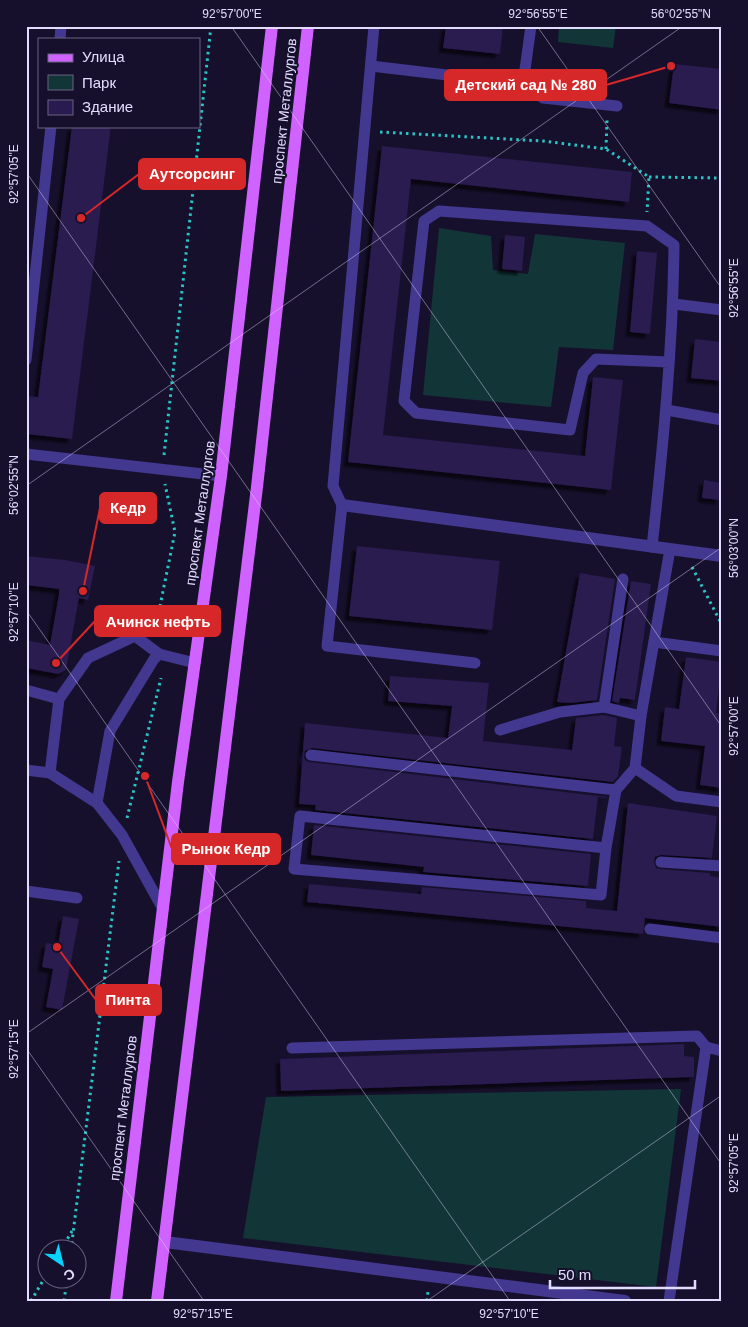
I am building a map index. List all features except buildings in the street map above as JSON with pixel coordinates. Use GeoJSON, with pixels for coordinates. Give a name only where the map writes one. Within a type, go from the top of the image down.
{"type":"FeatureCollection","features":[{"type":"Feature","properties":{"kind":"main road","name":"проспект Металлургов"},"geometry":{"type":"LineString","coordinates":[[116,1301],[178,782],[221,476],[272,26]]}},
{"type":"Feature","properties":{"kind":"main road","name":"проспект Металлургов"},"geometry":{"type":"LineString","coordinates":[[157,1301],[257,487],[308,26]]}},
{"type":"Feature","properties":{"kind":"street"},"geometry":{"type":"LineString","coordinates":[[342,505],[722,556]]}},
{"type":"Feature","properties":{"kind":"street"},"geometry":{"type":"LineString","coordinates":[[165,1242],[625,1301]]}},
{"type":"Feature","properties":{"kind":"lane"},"geometry":{"type":"LineString","coordinates":[[374,26],[333,486],[342,505],[327,646],[475,663]]}},
{"type":"Feature","properties":{"kind":"lane"},"geometry":{"type":"LineString","coordinates":[[524,84],[531,26]]}},
{"type":"Feature","properties":{"kind":"lane"},"geometry":{"type":"LineString","coordinates":[[371,66],[524,84],[543,98],[612,106]]}},
{"type":"Feature","properties":{"kind":"lane"},"geometry":{"type":"LineString","coordinates":[[26,360],[51,128]]}},
{"type":"Feature","properties":{"kind":"lane"},"geometry":{"type":"LineString","coordinates":[[652,547],[667,410],[674,304],[674,245],[646,226],[439,211],[424,221],[404,401],[416,413],[570,430],[583,373],[596,359],[670,362]]}},
{"type":"Feature","properties":{"kind":"lane"},"geometry":{"type":"LineString","coordinates":[[674,304],[722,310]]}},
{"type":"Feature","properties":{"kind":"lane"},"geometry":{"type":"LineString","coordinates":[[667,410],[722,420]]}},
{"type":"Feature","properties":{"kind":"lane"},"geometry":{"type":"LineString","coordinates":[[26,454],[221,476]]}},
{"type":"Feature","properties":{"kind":"lane"},"geometry":{"type":"LineString","coordinates":[[606,848],[300,816],[294,869],[601,895],[606,848],[616,790],[635,768],[641,716],[670,549]]}},
{"type":"Feature","properties":{"kind":"lane"},"geometry":{"type":"LineString","coordinates":[[604,707],[623,579]]}},
{"type":"Feature","properties":{"kind":"lane"},"geometry":{"type":"LineString","coordinates":[[50,774],[59,699],[88,658],[135,636],[159,654],[195,663]]}},
{"type":"Feature","properties":{"kind":"lane"},"geometry":{"type":"LineString","coordinates":[[654,642],[722,651]]}},
{"type":"Feature","properties":{"kind":"lane"},"geometry":{"type":"LineString","coordinates":[[97,803],[110,731],[154,659],[159,654]]}},
{"type":"Feature","properties":{"kind":"lane"},"geometry":{"type":"LineString","coordinates":[[26,690],[59,699]]}},
{"type":"Feature","properties":{"kind":"lane"},"geometry":{"type":"LineString","coordinates":[[500,730],[560,712],[604,707],[641,716]]}},
{"type":"Feature","properties":{"kind":"lane"},"geometry":{"type":"LineString","coordinates":[[311,755],[616,790]]}},
{"type":"Feature","properties":{"kind":"lane"},"geometry":{"type":"LineString","coordinates":[[635,768],[676,796],[722,802]]}},
{"type":"Feature","properties":{"kind":"lane"},"geometry":{"type":"LineString","coordinates":[[26,770],[50,774],[97,803],[122,835],[163,909]]}},
{"type":"Feature","properties":{"kind":"lane"},"geometry":{"type":"LineString","coordinates":[[660,862],[722,866]]}},
{"type":"Feature","properties":{"kind":"lane"},"geometry":{"type":"LineString","coordinates":[[26,891],[77,898]]}},
{"type":"Feature","properties":{"kind":"lane"},"geometry":{"type":"LineString","coordinates":[[650,929],[722,938]]}},
{"type":"Feature","properties":{"kind":"lane"},"geometry":{"type":"LineString","coordinates":[[292,1048],[697,1036],[706,1047],[722,1051]]}},
{"type":"Feature","properties":{"kind":"lane"},"geometry":{"type":"LineString","coordinates":[[669,1301],[706,1047]]}},
{"type":"Feature","properties":{"kind":"path"},"geometry":{"type":"LineString","coordinates":[[606,149],[612,106]]}},
{"type":"Feature","properties":{"kind":"path"},"geometry":{"type":"LineString","coordinates":[[365,131],[543,141],[606,149],[649,177],[722,178]]}},
{"type":"Feature","properties":{"kind":"path"},"geometry":{"type":"LineString","coordinates":[[646,226],[649,177]]}},
{"type":"Feature","properties":{"kind":"path"},"geometry":{"type":"LineString","coordinates":[[684,551],[722,625]]}},
{"type":"Feature","properties":{"kind":"path"},"geometry":{"type":"LineString","coordinates":[[67,1240],[74,1228]]}},
{"type":"Feature","properties":{"kind":"path"},"geometry":{"type":"LineString","coordinates":[[31,1301],[38,1289]]}},
{"type":"Feature","properties":{"kind":"green space"},"geometry":{"type":"Polygon","coordinates":[[[559,26],[616,26],[613,48],[558,42],[559,26]]]}},
{"type":"Feature","properties":{"kind":"green space"},"geometry":{"type":"Polygon","coordinates":[[[439,228],[491,236],[493,270],[528,274],[535,234],[625,243],[613,350],[559,347],[551,407],[423,395],[439,228]]]}},
{"type":"Feature","properties":{"kind":"green space"},"geometry":{"type":"Polygon","coordinates":[[[681,1089],[656,1287],[243,1238],[266,1097],[681,1089]]]}},
{"type":"Feature","properties":{"kind":"place","name":"Детский сад № 280"},"geometry":{"type":"Point","coordinates":[671,66]}},
{"type":"Feature","properties":{"kind":"place","name":"Аутсорсинг"},"geometry":{"type":"Point","coordinates":[81,218]}},
{"type":"Feature","properties":{"kind":"place","name":"Кедр"},"geometry":{"type":"Point","coordinates":[83,591]}},
{"type":"Feature","properties":{"kind":"place","name":"Ачинск нефть"},"geometry":{"type":"Point","coordinates":[56,663]}},
{"type":"Feature","properties":{"kind":"place","name":"Рынок Кедр"},"geometry":{"type":"Point","coordinates":[145,776]}},
{"type":"Feature","properties":{"kind":"place","name":"Пинта"},"geometry":{"type":"Point","coordinates":[57,947]}}]}
